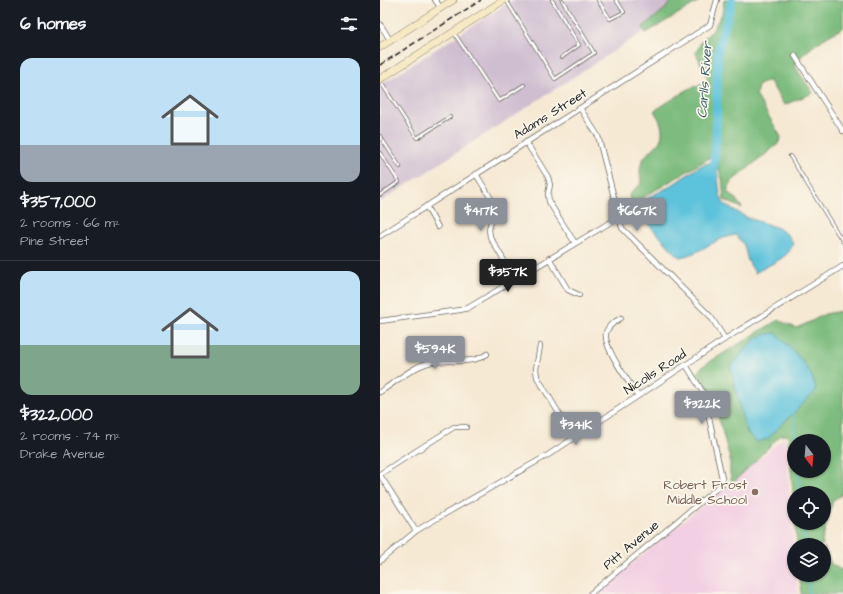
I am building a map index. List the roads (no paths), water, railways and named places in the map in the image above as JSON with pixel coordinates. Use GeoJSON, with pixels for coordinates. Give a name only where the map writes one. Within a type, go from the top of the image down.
{"type":"FeatureCollection","features":[{"type":"Feature","properties":{"kind":"street"},"geometry":{"type":"LineString","coordinates":[[435,0],[440,8]]}},
{"type":"Feature","properties":{"kind":"street"},"geometry":{"type":"LineString","coordinates":[[380,47],[453,0]]}},
{"type":"Feature","properties":{"kind":"street"},"geometry":{"type":"LineString","coordinates":[[380,80],[505,0]]}},
{"type":"Feature","properties":{"kind":"street","name":"Adams Street"},"geometry":{"type":"LineString","coordinates":[[380,236],[710,25],[717,0]]}},
{"type":"Feature","properties":{"kind":"street"},"geometry":{"type":"LineString","coordinates":[[380,24],[390,40]]}},
{"type":"Feature","properties":{"kind":"street"},"geometry":{"type":"LineString","coordinates":[[795,56],[843,131]]}},
{"type":"Feature","properties":{"kind":"street"},"geometry":{"type":"LineString","coordinates":[[580,108],[598,136],[622,228],[711,317],[725,339]]}},
{"type":"Feature","properties":{"kind":"street"},"geometry":{"type":"LineString","coordinates":[[526,142],[548,177],[550,185],[548,194],[549,202],[575,243]]}},
{"type":"Feature","properties":{"kind":"street"},"geometry":{"type":"LineString","coordinates":[[476,174],[493,202],[494,210],[489,229],[490,237],[515,279]]}},
{"type":"Feature","properties":{"kind":"street"},"geometry":{"type":"LineString","coordinates":[[426,206],[438,227]]}},
{"type":"Feature","properties":{"kind":"street"},"geometry":{"type":"LineString","coordinates":[[380,321],[468,308],[619,216]]}},
{"type":"Feature","properties":{"kind":"street"},"geometry":{"type":"LineString","coordinates":[[549,258],[568,290],[579,295]]}},
{"type":"Feature","properties":{"kind":"street","name":"Nicolls Road"},"geometry":{"type":"LineString","coordinates":[[380,561],[416,531],[548,455],[725,339],[843,266]]}},
{"type":"Feature","properties":{"kind":"street"},"geometry":{"type":"LineString","coordinates":[[621,318],[612,323],[606,332],[608,342],[614,358],[638,396]]}},
{"type":"Feature","properties":{"kind":"street"},"geometry":{"type":"LineString","coordinates":[[540,346],[536,369],[537,377],[574,438]]}},
{"type":"Feature","properties":{"kind":"street"},"geometry":{"type":"LineString","coordinates":[[380,392],[418,367],[427,363],[436,361],[473,360],[486,354]]}},
{"type":"Feature","properties":{"kind":"street","name":"Pitt Avenue"},"geometry":{"type":"LineString","coordinates":[[590,594],[723,483],[704,394],[686,365]]}},
{"type":"Feature","properties":{"kind":"street"},"geometry":{"type":"LineString","coordinates":[[416,531],[380,475],[454,428],[466,427]]}},
{"type":"Feature","properties":{"kind":"lane"},"geometry":{"type":"LineString","coordinates":[[505,0],[555,79],[594,53],[562,0]]}},
{"type":"Feature","properties":{"kind":"lane"},"geometry":{"type":"LineString","coordinates":[[552,0],[579,45],[562,57]]}},
{"type":"Feature","properties":{"kind":"lane"},"geometry":{"type":"LineString","coordinates":[[598,0],[610,19],[624,12],[616,0]]}},
{"type":"Feature","properties":{"kind":"lane"},"geometry":{"type":"LineString","coordinates":[[453,32],[499,101],[524,85]]}},
{"type":"Feature","properties":{"kind":"lane"},"geometry":{"type":"LineString","coordinates":[[380,80],[417,138],[450,117]]}},
{"type":"Feature","properties":{"kind":"lane"},"geometry":{"type":"LineString","coordinates":[[380,136],[400,167]]}},
{"type":"Feature","properties":{"kind":"lane"},"geometry":{"type":"LineString","coordinates":[[380,153],[399,182],[380,195]]}},
{"type":"Feature","properties":{"kind":"lane"},"geometry":{"type":"LineString","coordinates":[[790,156],[843,242]]}},
{"type":"Feature","properties":{"kind":"water"},"geometry":{"type":"Polygon","coordinates":[[[714,162],[717,168],[720,195],[724,204],[746,217],[778,228],[788,235],[793,243],[791,249],[783,257],[755,273],[748,261],[744,245],[736,235],[721,239],[687,256],[679,257],[649,225],[639,211],[642,202],[669,187],[702,165],[714,162]]]}},
{"type":"Feature","properties":{"kind":"water"},"geometry":{"type":"Polygon","coordinates":[[[776,333],[795,352],[807,367],[815,383],[816,391],[768,439],[757,442],[748,434],[743,420],[730,366],[755,340],[761,336],[776,333]]]}},
{"type":"Feature","properties":{"kind":"waterway","name":"Carlls River"},"geometry":{"type":"LineString","coordinates":[[713,175],[716,139],[718,51],[732,0]]}},
{"type":"Feature","properties":{"kind":"waterway","name":"Carlls River"},"geometry":{"type":"LineString","coordinates":[[793,413],[795,434]]}},
{"type":"Feature","properties":{"kind":"waterway","name":"Carlls River"},"geometry":{"type":"LineString","coordinates":[[799,478],[800,486]]}},
{"type":"Feature","properties":{"kind":"waterway","name":"Carlls River"},"geometry":{"type":"LineString","coordinates":[[804,530],[804,538]]}},
{"type":"Feature","properties":{"kind":"waterway","name":"Carlls River"},"geometry":{"type":"LineString","coordinates":[[808,582],[809,594]]}},
{"type":"Feature","properties":{"kind":"railway"},"geometry":{"type":"LineString","coordinates":[[380,65],[481,0]]}},
{"type":"Feature","properties":{"kind":"place","name":"Robert Frost Middle School"},"geometry":{"type":"Point","coordinates":[755,492]}}]}
